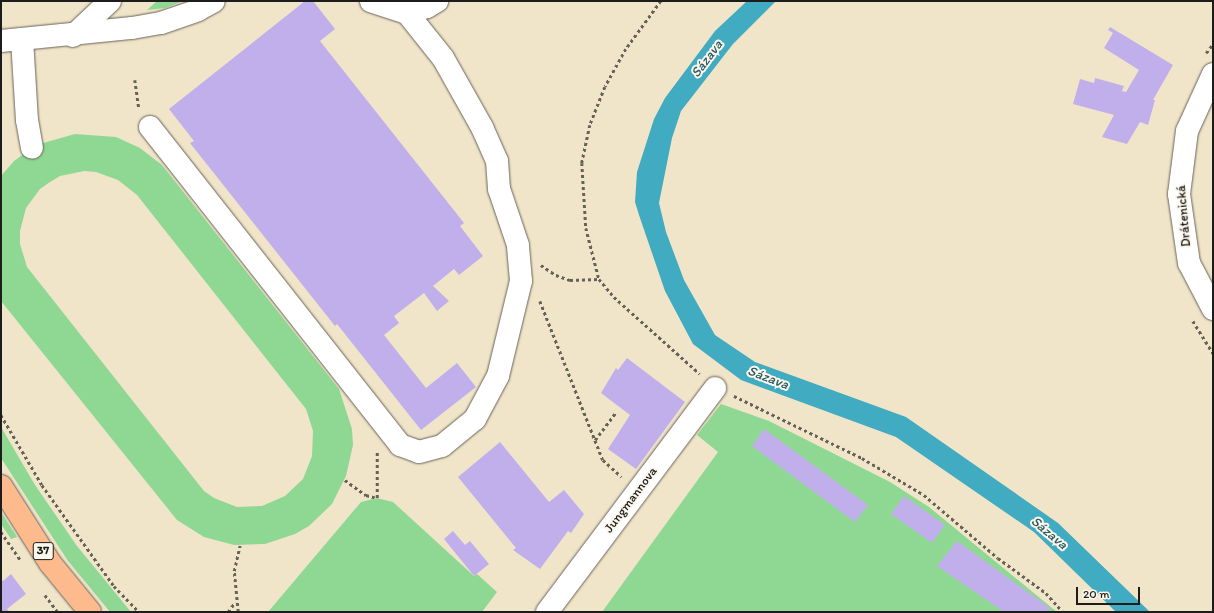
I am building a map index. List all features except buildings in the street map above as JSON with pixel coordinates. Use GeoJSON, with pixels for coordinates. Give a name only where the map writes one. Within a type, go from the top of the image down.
{"type":"FeatureCollection","features":[{"type":"Feature","properties":{"kind":"main road","name":"37"},"geometry":{"type":"LineString","coordinates":[[1,486],[50,563],[90,612]]}},
{"type":"Feature","properties":{"kind":"street"},"geometry":{"type":"LineString","coordinates":[[73,36],[110,1]]}},
{"type":"Feature","properties":{"kind":"street"},"geometry":{"type":"LineString","coordinates":[[1,41],[73,36],[161,23],[198,10],[214,1]]}},
{"type":"Feature","properties":{"kind":"street"},"geometry":{"type":"LineString","coordinates":[[150,128],[402,447],[419,452],[442,446],[475,419],[498,376],[516,312],[521,281],[518,244],[499,189],[497,161],[483,129],[443,58],[407,13],[371,1]]}},
{"type":"Feature","properties":{"kind":"street"},"geometry":{"type":"LineString","coordinates":[[407,13],[427,7],[437,1]]}},
{"type":"Feature","properties":{"kind":"street"},"geometry":{"type":"LineString","coordinates":[[22,39],[27,120],[32,148]]}},
{"type":"Feature","properties":{"kind":"street","name":"Drátenická"},"geometry":{"type":"LineString","coordinates":[[1213,74],[1187,131],[1179,194],[1189,262],[1213,309]]}},
{"type":"Feature","properties":{"kind":"street","name":"Jungmannova"},"geometry":{"type":"LineString","coordinates":[[548,612],[715,388]]}},
{"type":"Feature","properties":{"kind":"path"},"geometry":{"type":"LineString","coordinates":[[661,1],[626,49],[605,87],[586,140],[582,163],[586,228],[599,279],[614,297],[715,388],[765,409],[862,458],[924,495],[998,558],[1046,593],[1063,612]]}},
{"type":"Feature","properties":{"kind":"path"},"geometry":{"type":"LineString","coordinates":[[518,244],[556,275],[570,280],[599,279]]}},
{"type":"Feature","properties":{"kind":"path"},"geometry":{"type":"LineString","coordinates":[[537,295],[603,460],[638,491]]}},
{"type":"Feature","properties":{"kind":"path"},"geometry":{"type":"LineString","coordinates":[[594,440],[615,413]]}},
{"type":"Feature","properties":{"kind":"path"},"geometry":{"type":"LineString","coordinates":[[1,415],[46,491],[114,586],[139,612]]}},
{"type":"Feature","properties":{"kind":"path"},"geometry":{"type":"LineString","coordinates":[[345,480],[366,496],[377,498],[376,415]]}},
{"type":"Feature","properties":{"kind":"path"},"geometry":{"type":"LineString","coordinates":[[238,612],[235,601],[234,571],[240,546]]}},
{"type":"Feature","properties":{"kind":"path"},"geometry":{"type":"LineString","coordinates":[[228,612],[235,601]]}},
{"type":"Feature","properties":{"kind":"green space"},"geometry":{"type":"Polygon","coordinates":[[[157,1],[183,1],[165,8],[147,10],[157,1]]]}},
{"type":"Feature","properties":{"kind":"green space"},"geometry":{"type":"Polygon","coordinates":[[[75,134],[116,137],[140,148],[162,165],[339,389],[352,429],[353,445],[346,476],[332,504],[309,526],[295,534],[265,544],[234,545],[204,537],[177,520],[1,301],[1,176],[14,161],[36,145],[75,134]],[[84,171],[60,176],[40,189],[26,208],[20,231],[20,244],[27,267],[204,491],[214,498],[237,507],[262,506],[285,496],[303,479],[312,456],[313,431],[306,409],[137,195],[118,180],[96,172],[84,171]]]}},
{"type":"Feature","properties":{"kind":"green space"},"geometry":{"type":"Polygon","coordinates":[[[721,404],[769,421],[890,482],[929,507],[1057,612],[602,612],[718,452],[697,435],[721,404]]]}},
{"type":"Feature","properties":{"kind":"green space"},"geometry":{"type":"Polygon","coordinates":[[[1,427],[35,485],[77,546],[131,612],[110,612],[68,561],[1,458],[1,427]]]}},
{"type":"Feature","properties":{"kind":"green space"},"geometry":{"type":"Polygon","coordinates":[[[377,498],[393,502],[474,576],[477,574],[497,592],[482,612],[268,612],[361,502],[377,498]]]}},
{"type":"Feature","properties":{"kind":"green space"},"geometry":{"type":"Polygon","coordinates":[[[1,512],[17,537],[11,539],[1,524],[1,512]]]}},
{"type":"Feature","properties":{"kind":"water","name":"Sázava"},"geometry":{"type":"Polygon","coordinates":[[[747,1],[776,1],[733,44],[681,111],[672,138],[659,203],[666,232],[684,280],[715,335],[755,362],[906,417],[1058,523],[1150,612],[1116,612],[1034,532],[896,437],[741,380],[693,344],[665,291],[639,215],[635,202],[637,172],[654,119],[665,98],[715,31],[747,1]]]}}]}
